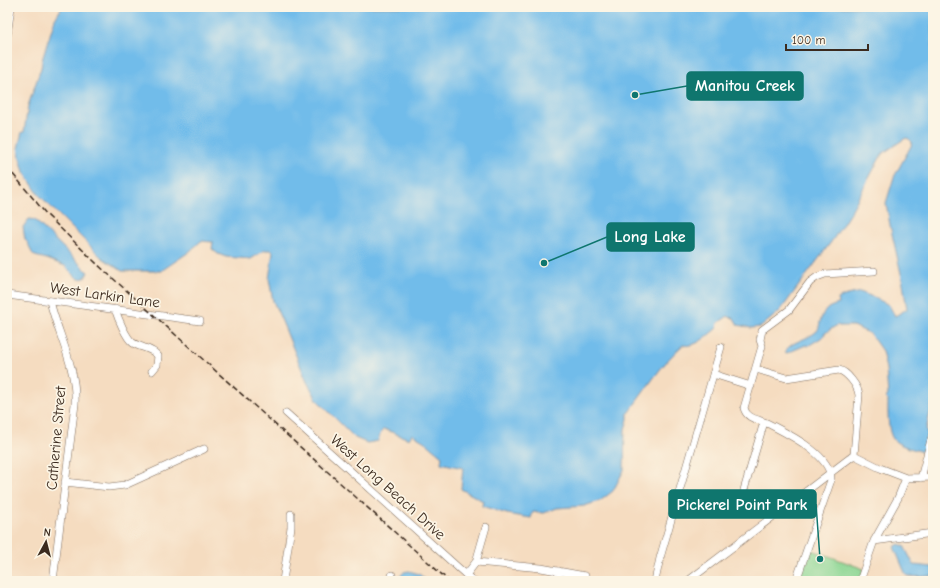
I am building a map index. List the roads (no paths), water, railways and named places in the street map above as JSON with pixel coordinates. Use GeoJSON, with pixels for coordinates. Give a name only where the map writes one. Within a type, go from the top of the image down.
{"type":"FeatureCollection","features":[{"type":"Feature","properties":{"kind":"street"},"geometry":{"type":"LineString","coordinates":[[7,36],[11,7]]}},
{"type":"Feature","properties":{"kind":"street"},"geometry":{"type":"LineString","coordinates":[[797,581],[831,480],[832,472],[826,464],[805,444],[764,422],[752,418],[745,412],[744,408],[762,346],[760,340],[762,330],[789,310],[813,280],[825,274],[874,271]]}},
{"type":"Feature","properties":{"kind":"street","name":"West Larkin Lane"},"geometry":{"type":"LineString","coordinates":[[7,295],[200,321]]}},
{"type":"Feature","properties":{"kind":"street","name":"Catherine Street"},"geometry":{"type":"LineString","coordinates":[[50,301],[53,316],[72,370],[76,389],[53,581]]}},
{"type":"Feature","properties":{"kind":"street"},"geometry":{"type":"LineString","coordinates":[[114,309],[130,340],[138,345],[153,350],[158,356],[157,364],[152,371]]}},
{"type":"Feature","properties":{"kind":"street"},"geometry":{"type":"LineString","coordinates":[[655,581],[662,550],[721,347]]}},
{"type":"Feature","properties":{"kind":"street"},"geometry":{"type":"LineString","coordinates":[[688,581],[854,455],[859,395],[858,391],[845,373],[838,370],[786,378],[756,369]]}},
{"type":"Feature","properties":{"kind":"street"},"geometry":{"type":"LineString","coordinates":[[713,374],[751,386]]}},
{"type":"Feature","properties":{"kind":"street","name":"West Long Beach Drive"},"geometry":{"type":"LineString","coordinates":[[286,413],[473,581]]}},
{"type":"Feature","properties":{"kind":"street"},"geometry":{"type":"LineString","coordinates":[[744,490],[764,422]]}},
{"type":"Feature","properties":{"kind":"street"},"geometry":{"type":"LineString","coordinates":[[921,478],[932,436]]}},
{"type":"Feature","properties":{"kind":"street"},"geometry":{"type":"LineString","coordinates":[[65,482],[110,487],[126,485],[204,449]]}},
{"type":"Feature","properties":{"kind":"street"},"geometry":{"type":"LineString","coordinates":[[854,455],[880,468],[906,478],[933,477]]}},
{"type":"Feature","properties":{"kind":"street"},"geometry":{"type":"LineString","coordinates":[[860,581],[874,541],[898,498],[906,478]]}},
{"type":"Feature","properties":{"kind":"street"},"geometry":{"type":"LineString","coordinates":[[283,581],[291,527],[291,514]]}},
{"type":"Feature","properties":{"kind":"street"},"geometry":{"type":"LineString","coordinates":[[466,575],[476,562],[486,527]]}},
{"type":"Feature","properties":{"kind":"street"},"geometry":{"type":"LineString","coordinates":[[874,541],[933,533]]}},
{"type":"Feature","properties":{"kind":"street"},"geometry":{"type":"LineString","coordinates":[[476,562],[507,564],[585,576]]}},
{"type":"Feature","properties":{"kind":"street"},"geometry":{"type":"LineString","coordinates":[[557,581],[559,571]]}},
{"type":"Feature","properties":{"kind":"water"},"geometry":{"type":"Polygon","coordinates":[[[62,7],[933,7],[933,401],[926,430],[930,439],[926,452],[904,446],[896,442],[892,437],[888,421],[886,369],[882,351],[870,334],[854,326],[837,325],[824,334],[824,336],[808,346],[806,345],[787,353],[785,352],[791,345],[809,337],[817,331],[826,310],[839,304],[838,299],[844,296],[860,292],[873,297],[889,305],[895,316],[907,309],[886,203],[894,177],[911,146],[912,142],[909,139],[906,138],[882,154],[850,213],[834,238],[780,311],[761,327],[751,328],[738,325],[734,318],[728,316],[718,323],[717,328],[706,337],[693,345],[683,345],[668,360],[628,413],[625,429],[624,470],[613,491],[600,501],[584,506],[557,508],[544,513],[533,512],[531,518],[507,514],[482,506],[483,501],[461,489],[463,468],[441,463],[442,456],[425,442],[412,434],[409,439],[384,429],[381,432],[378,441],[367,443],[355,438],[318,401],[307,382],[273,301],[269,279],[273,252],[271,250],[265,250],[251,259],[226,257],[218,254],[212,249],[213,242],[201,241],[189,252],[161,271],[122,271],[101,257],[39,195],[24,172],[18,148],[22,132],[24,132],[28,106],[41,68],[43,57],[55,19],[62,7]]]}},
{"type":"Feature","properties":{"kind":"water"},"geometry":{"type":"Polygon","coordinates":[[[29,219],[35,220],[88,272],[85,278],[78,279],[65,266],[35,256],[32,253],[28,243],[25,240],[23,227],[29,219]]]}},
{"type":"Feature","properties":{"kind":"water"},"geometry":{"type":"Polygon","coordinates":[[[899,544],[904,546],[914,565],[933,567],[933,576],[916,577],[906,575],[894,547],[899,544]]]}},
{"type":"Feature","properties":{"kind":"water"},"geometry":{"type":"Polygon","coordinates":[[[409,571],[419,574],[427,581],[396,581],[404,572],[409,571]]]}},
{"type":"Feature","properties":{"kind":"railway"},"geometry":{"type":"LineString","coordinates":[[7,167],[47,215],[97,264],[449,581]]}},
{"type":"Feature","properties":{"kind":"place","name":"Manitou Creek"},"geometry":{"type":"Point","coordinates":[635,95]}},
{"type":"Feature","properties":{"kind":"place","name":"Long Lake"},"geometry":{"type":"Point","coordinates":[544,263]}},
{"type":"Feature","properties":{"kind":"place","name":"Pickerel Point Park"},"geometry":{"type":"Point","coordinates":[820,559]}}]}
